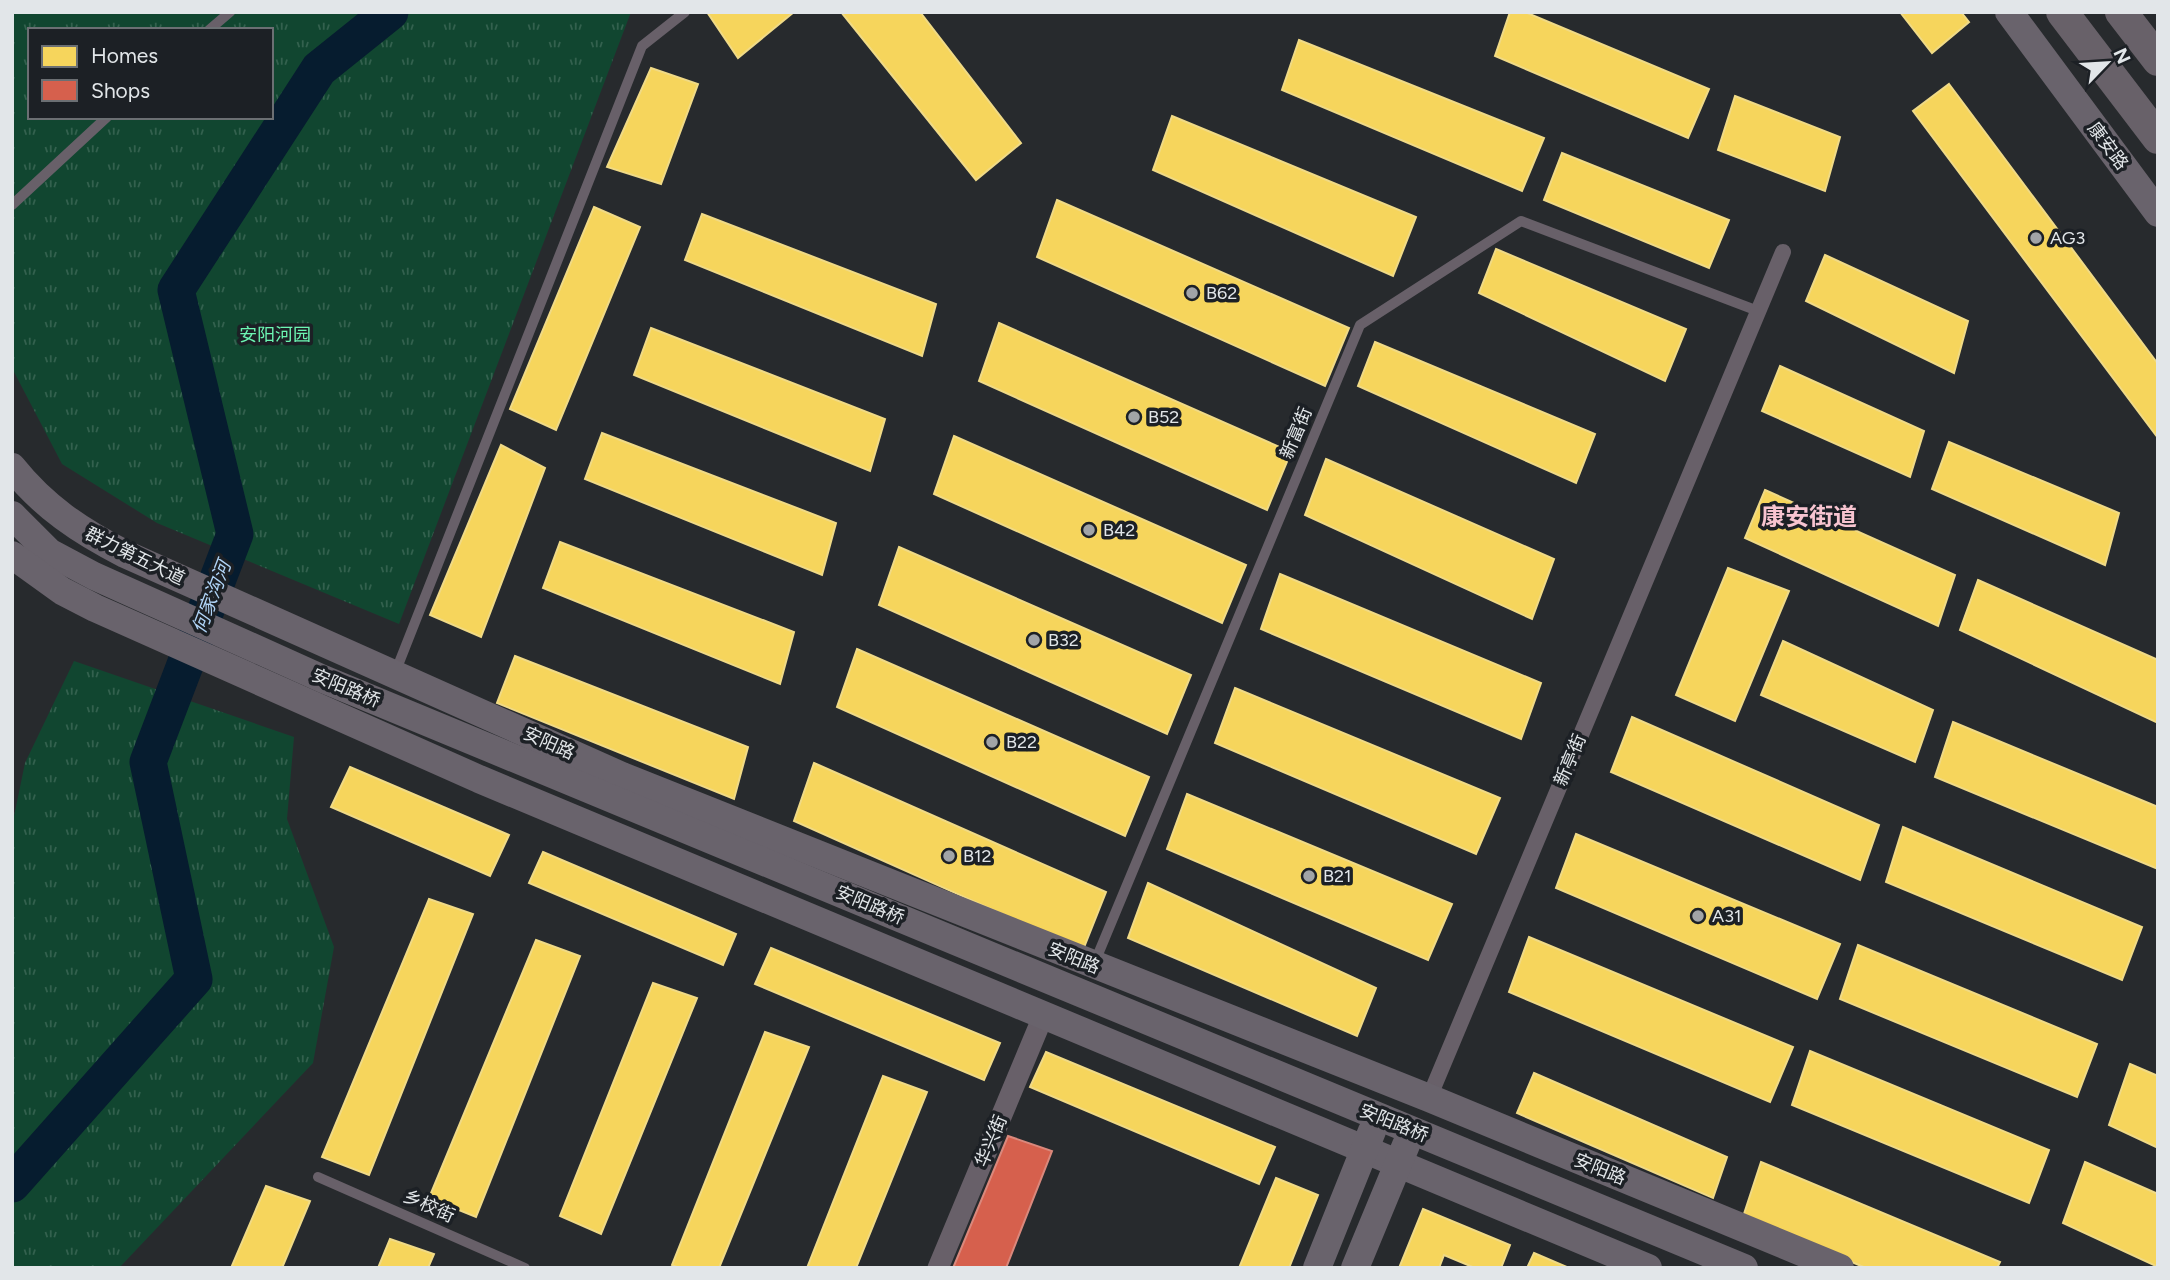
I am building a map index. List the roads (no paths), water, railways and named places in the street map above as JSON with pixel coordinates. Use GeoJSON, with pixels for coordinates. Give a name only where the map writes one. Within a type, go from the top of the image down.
{"type":"FeatureCollection","features":[{"type":"Feature","properties":{"kind":"main road","name":"康安路"},"geometry":{"type":"LineString","coordinates":[[2008,12],[2158,213]]}},
{"type":"Feature","properties":{"kind":"main road"},"geometry":{"type":"LineString","coordinates":[[2063,12],[2158,138]]}},
{"type":"Feature","properties":{"kind":"main road"},"geometry":{"type":"LineString","coordinates":[[2121,12],[2158,60]]}},
{"type":"Feature","properties":{"kind":"main road","name":"群力第五大道"},"geometry":{"type":"LineString","coordinates":[[12,467],[32,492],[60,516],[125,554],[313,637]]}},
{"type":"Feature","properties":{"kind":"main road","name":"安阳路桥"},"geometry":{"type":"LineString","coordinates":[[12,514],[49,552],[94,576],[323,679],[1744,1268]]}},
{"type":"Feature","properties":{"kind":"main road"},"geometry":{"type":"LineString","coordinates":[[12,555],[29,569],[95,608],[479,779],[1648,1268]]}},
{"type":"Feature","properties":{"kind":"main road","name":"安阳路"},"geometry":{"type":"LineString","coordinates":[[313,637],[622,776],[1429,1098],[1839,1268]]}},
{"type":"Feature","properties":{"kind":"main road"},"geometry":{"type":"LineString","coordinates":[[1317,1268],[1364,1148],[1394,1084]]}},
{"type":"Feature","properties":{"kind":"main road","name":"新亭街"},"geometry":{"type":"LineString","coordinates":[[1355,1268],[1398,1162],[1429,1098]]}},
{"type":"Feature","properties":{"kind":"street","name":"新亭街"},"geometry":{"type":"LineString","coordinates":[[1429,1098],[1783,252]]}},
{"type":"Feature","properties":{"kind":"street","name":"华兴街"},"geometry":{"type":"LineString","coordinates":[[938,1268],[1044,1014]]}},
{"type":"Feature","properties":{"kind":"lane"},"geometry":{"type":"LineString","coordinates":[[211,28],[230,12]]}},
{"type":"Feature","properties":{"kind":"lane"},"geometry":{"type":"LineString","coordinates":[[394,674],[642,46],[685,12]]}},
{"type":"Feature","properties":{"kind":"lane"},"geometry":{"type":"LineString","coordinates":[[12,205],[105,119]]}},
{"type":"Feature","properties":{"kind":"lane","name":"新富街"},"geometry":{"type":"LineString","coordinates":[[1093,966],[1360,325],[1521,221],[1758,312]]}},
{"type":"Feature","properties":{"kind":"lane","name":"乡校街"},"geometry":{"type":"LineString","coordinates":[[318,1177],[526,1268]]}},
{"type":"Feature","properties":{"kind":"waterway","name":"何家沟河"},"geometry":{"type":"LineString","coordinates":[[12,1184],[194,979],[148,762],[235,534],[176,290],[319,69],[390,12]]}},
{"type":"Feature","properties":{"kind":"place","name":"AG3"},"geometry":{"type":"Point","coordinates":[2036,238]}},
{"type":"Feature","properties":{"kind":"place","name":"B62"},"geometry":{"type":"Point","coordinates":[1192,293]}},
{"type":"Feature","properties":{"kind":"place","name":"B52"},"geometry":{"type":"Point","coordinates":[1134,417]}},
{"type":"Feature","properties":{"kind":"place","name":"B42"},"geometry":{"type":"Point","coordinates":[1089,530]}},
{"type":"Feature","properties":{"kind":"place","name":"B32"},"geometry":{"type":"Point","coordinates":[1034,640]}},
{"type":"Feature","properties":{"kind":"place","name":"B22"},"geometry":{"type":"Point","coordinates":[992,742]}},
{"type":"Feature","properties":{"kind":"place","name":"B12"},"geometry":{"type":"Point","coordinates":[949,856]}},
{"type":"Feature","properties":{"kind":"place","name":"B21"},"geometry":{"type":"Point","coordinates":[1309,876]}},
{"type":"Feature","properties":{"kind":"place","name":"A31"},"geometry":{"type":"Point","coordinates":[1698,916]}},
{"type":"Feature","properties":{"kind":"district","name":"康安街道"},"geometry":{"type":"Point","coordinates":[1809,517]}},
{"type":"Feature","properties":{"kind":"park label","name":"安阳河园"},"geometry":{"type":"Point","coordinates":[275,335]}}]}
